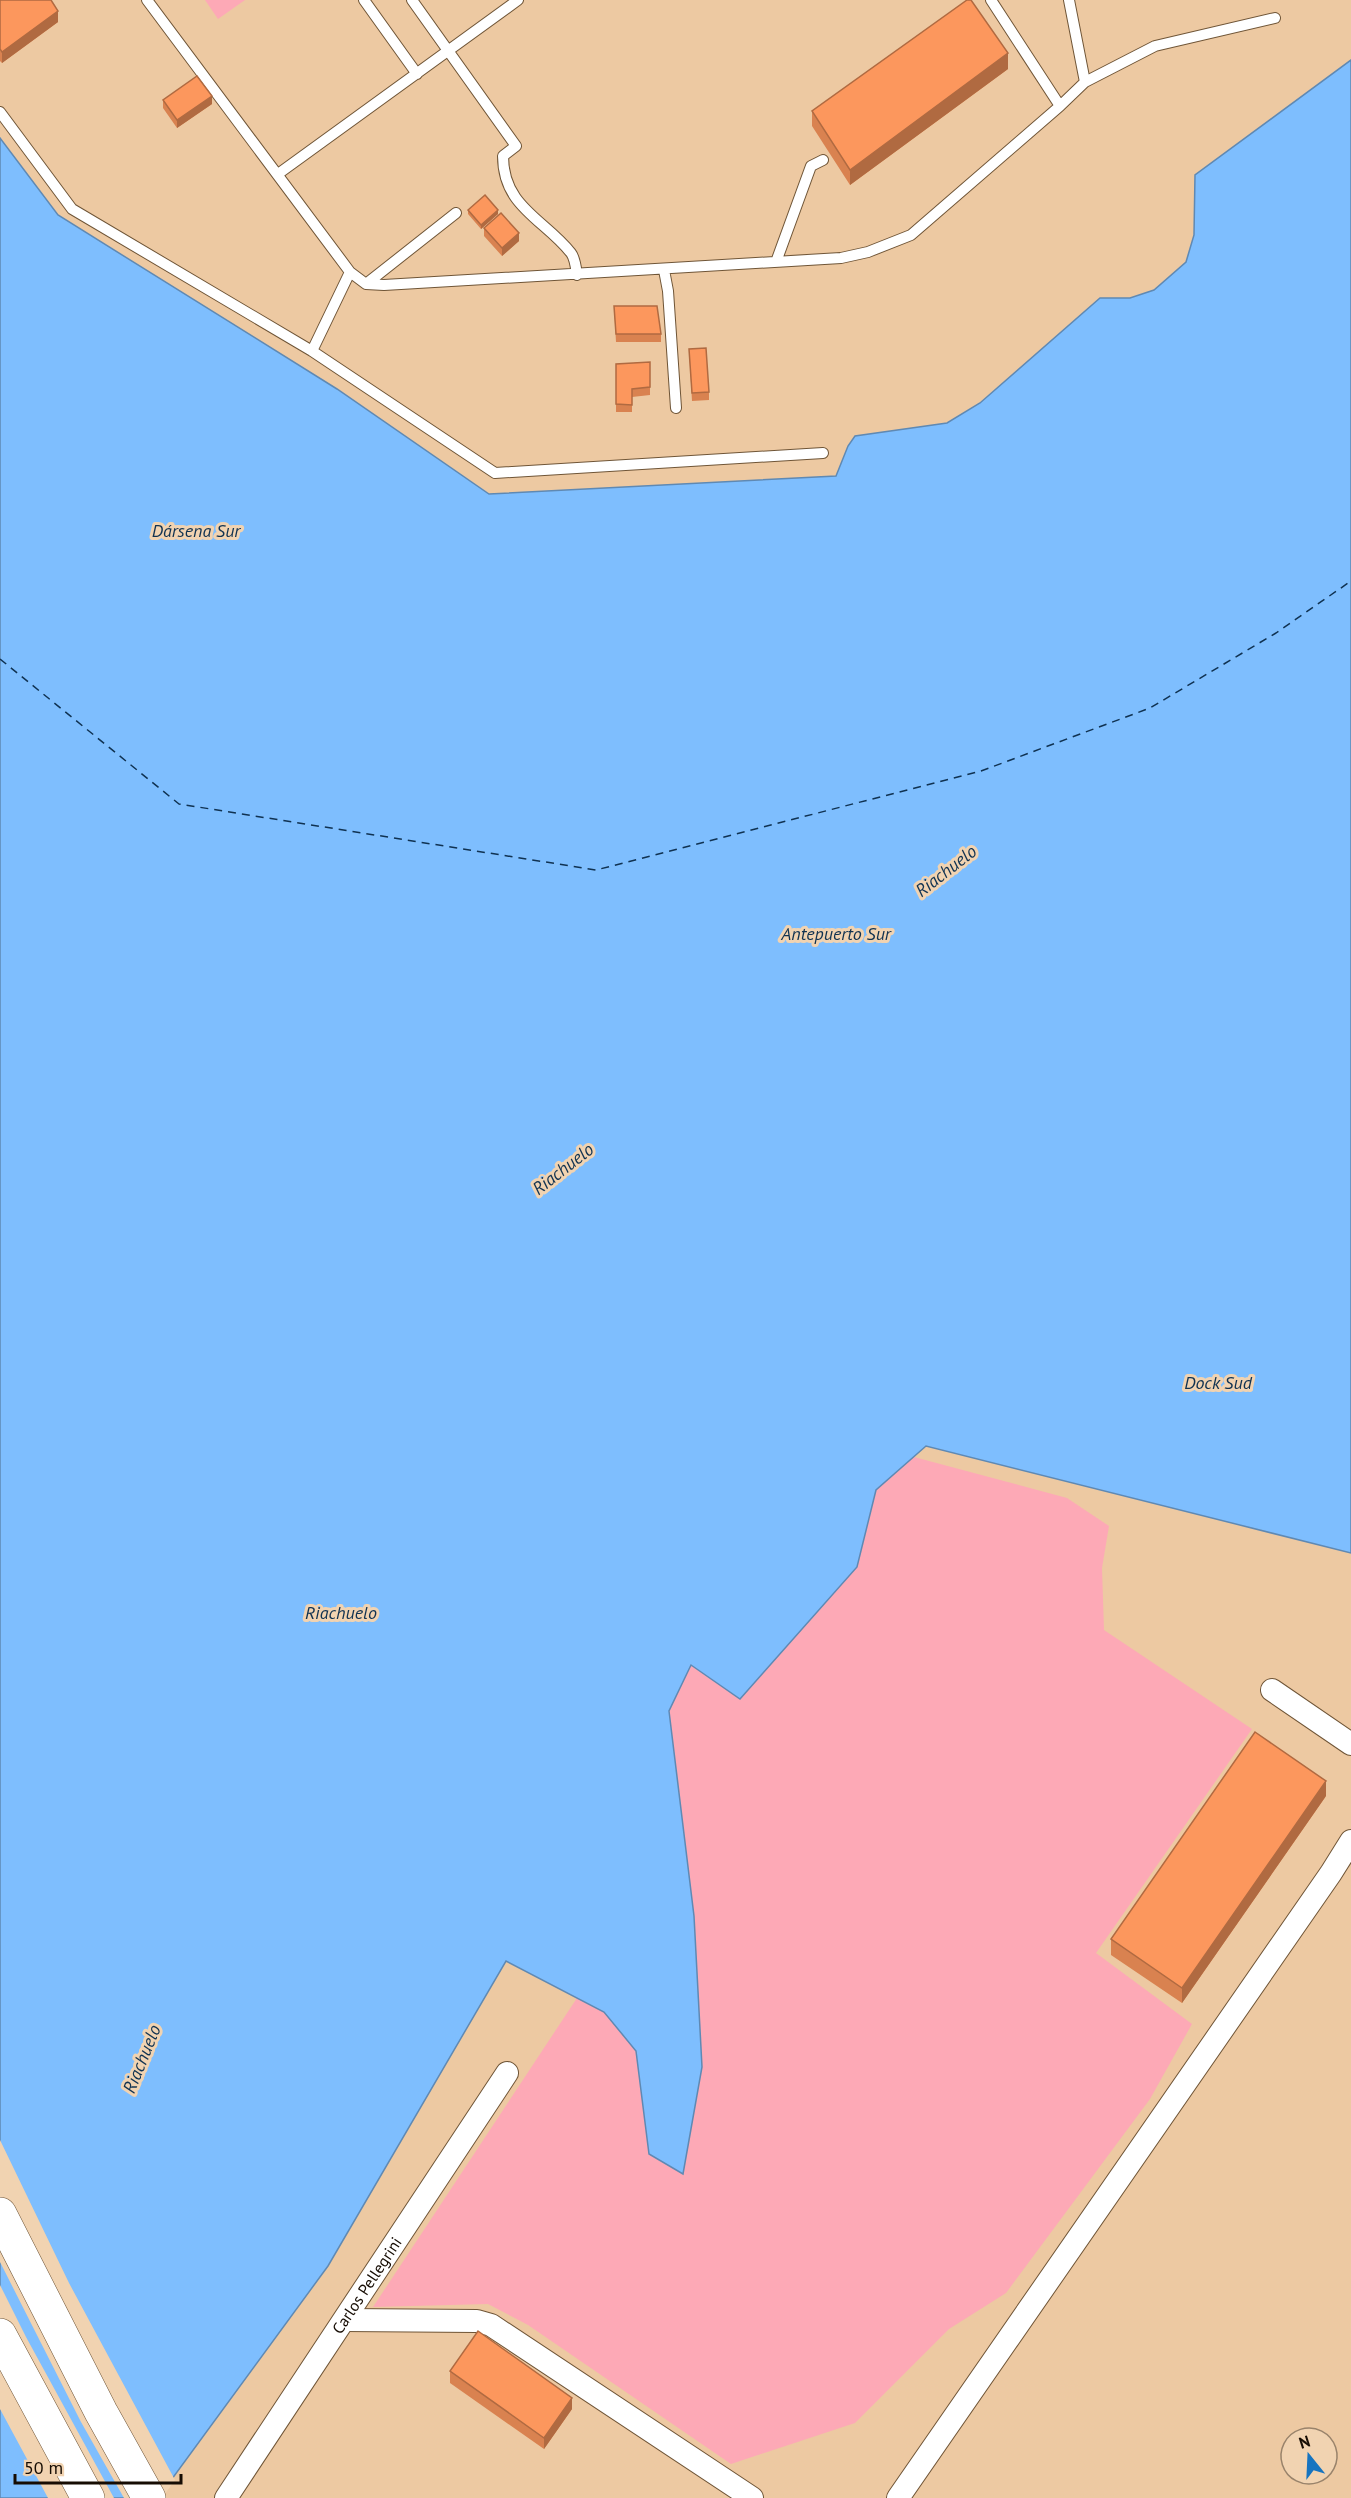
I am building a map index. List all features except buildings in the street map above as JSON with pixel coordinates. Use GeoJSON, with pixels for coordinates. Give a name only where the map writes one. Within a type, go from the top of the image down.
{"type":"FeatureCollection","features":[{"type":"Feature","properties":{"kind":"highway"},"geometry":{"type":"LineString","coordinates":[[0,2214],[100,2412],[149,2498]]}},
{"type":"Feature","properties":{"kind":"highway"},"geometry":{"type":"LineString","coordinates":[[0,2335],[88,2498]]}},
{"type":"Feature","properties":{"kind":"street"},"geometry":{"type":"LineString","coordinates":[[1272,1690],[1351,1744]]}},
{"type":"Feature","properties":{"kind":"street"},"geometry":{"type":"LineString","coordinates":[[898,2498],[1351,1841]]}},
{"type":"Feature","properties":{"kind":"street","name":"Carlos Pellegrini"},"geometry":{"type":"LineString","coordinates":[[226,2498],[507,2073]]}},
{"type":"Feature","properties":{"kind":"street"},"geometry":{"type":"LineString","coordinates":[[345,2320],[477,2321],[490,2325],[752,2498]]}},
{"type":"Feature","properties":{"kind":"lane"},"geometry":{"type":"LineString","coordinates":[[147,0],[350,272],[366,284],[664,270],[841,258],[868,252],[910,235],[1085,82],[1155,46],[1275,18]]}},
{"type":"Feature","properties":{"kind":"lane"},"geometry":{"type":"LineString","coordinates":[[364,0],[417,74]]}},
{"type":"Feature","properties":{"kind":"lane"},"geometry":{"type":"LineString","coordinates":[[412,0],[516,146],[503,156],[505,179],[516,199],[573,254],[577,275]]}},
{"type":"Feature","properties":{"kind":"lane"},"geometry":{"type":"LineString","coordinates":[[278,174],[518,0]]}},
{"type":"Feature","properties":{"kind":"lane"},"geometry":{"type":"LineString","coordinates":[[991,0],[1060,106]]}},
{"type":"Feature","properties":{"kind":"lane"},"geometry":{"type":"LineString","coordinates":[[1069,0],[1085,82]]}},
{"type":"Feature","properties":{"kind":"lane"},"geometry":{"type":"LineString","coordinates":[[0,112],[72,209],[312,351],[495,473],[823,453]]}},
{"type":"Feature","properties":{"kind":"lane"},"geometry":{"type":"LineString","coordinates":[[776,262],[812,166],[824,160]]}},
{"type":"Feature","properties":{"kind":"lane"},"geometry":{"type":"LineString","coordinates":[[366,284],[456,213]]}},
{"type":"Feature","properties":{"kind":"lane"},"geometry":{"type":"LineString","coordinates":[[664,270],[668,291],[676,408]]}},
{"type":"Feature","properties":{"kind":"lane"},"geometry":{"type":"LineString","coordinates":[[312,351],[350,272]]}},
{"type":"Feature","properties":{"kind":"shaded area"},"geometry":{"type":"Polygon","coordinates":[[[0,0],[1351,0],[1351,60],[1195,175],[1194,235],[1186,262],[1154,290],[1130,298],[1100,299],[980,403],[947,423],[922,427],[842,462],[836,476],[490,494],[336,389],[58,215],[0,138],[0,0]]]}},
{"type":"Feature","properties":{"kind":"shaded area"},"geometry":{"type":"Polygon","coordinates":[[[205,0],[245,0],[218,19],[205,0]]]}},
{"type":"Feature","properties":{"kind":"shaded area"},"geometry":{"type":"Polygon","coordinates":[[[926,1446],[1351,1553],[1351,2498],[158,2498],[328,2266],[506,1961],[604,2012],[876,1490],[926,1446]]]}},
{"type":"Feature","properties":{"kind":"shaded area"},"geometry":{"type":"Polygon","coordinates":[[[914,1457],[1067,1498],[1109,1526],[1102,1568],[1104,1630],[1252,1729],[1096,1953],[1192,2024],[1150,2099],[1006,2293],[949,2329],[855,2423],[731,2464],[528,2325],[488,2304],[373,2307],[577,1998],[604,2012],[636,2051],[649,2154],[683,2173],[702,2067],[694,1916],[669,1711],[691,1665],[740,1699],[857,1567],[876,1490],[914,1457]]]}},
{"type":"Feature","properties":{"kind":"water"},"geometry":{"type":"Polygon","coordinates":[[[1351,60],[1351,1553],[926,1446],[876,1490],[857,1567],[740,1699],[691,1665],[669,1711],[694,1916],[702,2067],[683,2174],[649,2154],[636,2051],[604,2012],[506,1961],[328,2266],[158,2498],[0,2498],[0,138],[58,215],[337,389],[489,494],[836,476],[848,446],[855,436],[947,423],[980,403],[1100,298],[1130,298],[1154,290],[1186,262],[1194,235],[1195,175],[1351,60]]]}},
{"type":"Feature","properties":{"kind":"pier"},"geometry":{"type":"Polygon","coordinates":[[[0,2140],[69,2283],[175,2480],[162,2498],[124,2498],[81,2422],[0,2262],[0,2140]]]}},
{"type":"Feature","properties":{"kind":"pier"},"geometry":{"type":"Polygon","coordinates":[[[0,2285],[114,2498],[48,2498],[0,2409],[0,2285]]]}},
{"type":"Feature","properties":{"kind":"ferry route"},"geometry":{"type":"LineString","coordinates":[[0,659],[179,804],[596,870],[981,771],[1150,708],[1276,633],[1351,581]]}},
{"type":"Feature","properties":{"kind":"water label","name":"Dársena Sur"},"geometry":{"type":"Point","coordinates":[196,531]}},
{"type":"Feature","properties":{"kind":"water label","name":"Riachuelo"},"geometry":{"type":"Point","coordinates":[946,871]}},
{"type":"Feature","properties":{"kind":"water label","name":"Antepuerto Sur"},"geometry":{"type":"Point","coordinates":[836,934]}},
{"type":"Feature","properties":{"kind":"water label","name":"Riachuelo"},"geometry":{"type":"Point","coordinates":[563,1169]}},
{"type":"Feature","properties":{"kind":"water label","name":"Dock Sud"},"geometry":{"type":"Point","coordinates":[1218,1383]}},
{"type":"Feature","properties":{"kind":"water label","name":"Riachuelo"},"geometry":{"type":"Point","coordinates":[341,1613]}},
{"type":"Feature","properties":{"kind":"water label","name":"Riachuelo"},"geometry":{"type":"Point","coordinates":[142,2059]}}]}
